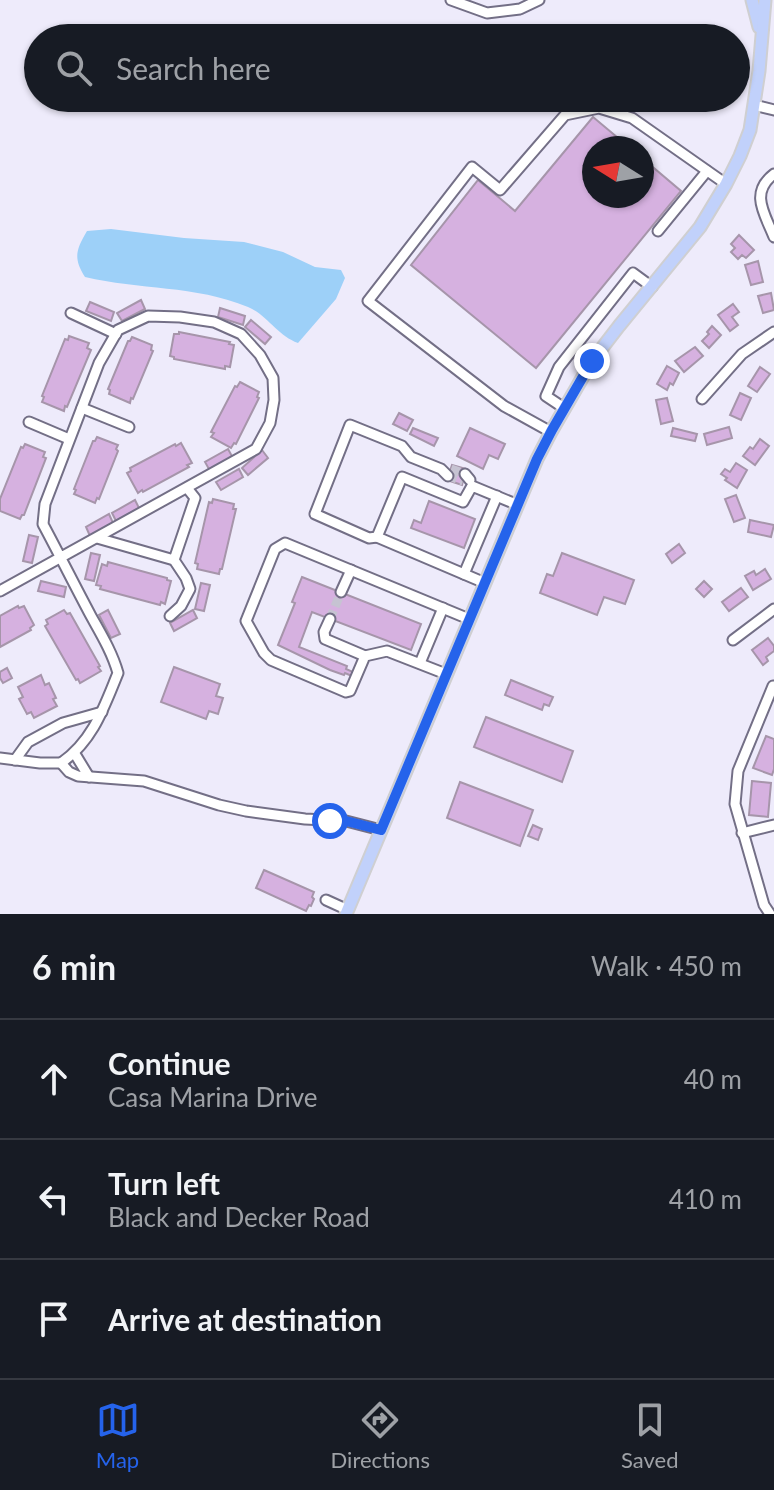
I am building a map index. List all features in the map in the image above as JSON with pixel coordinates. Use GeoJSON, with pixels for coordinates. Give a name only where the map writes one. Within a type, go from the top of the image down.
{"type":"FeatureCollection","features":[{"type":"Feature","properties":{"kind":"main road"},"geometry":{"type":"LineString","coordinates":[[752,0],[761,35]]}},
{"type":"Feature","properties":{"kind":"main road"},"geometry":{"type":"LineString","coordinates":[[347,912],[551,432],[592,361],[700,227],[726,184],[750,130],[765,0]]}},
{"type":"Feature","properties":{"kind":"street"},"geometry":{"type":"LineString","coordinates":[[451,0],[487,13],[520,9],[539,0]]}},
{"type":"Feature","properties":{"kind":"street"},"geometry":{"type":"LineString","coordinates":[[754,105],[774,110]]}},
{"type":"Feature","properties":{"kind":"street"},"geometry":{"type":"LineString","coordinates":[[551,432],[504,406],[368,301],[472,167],[500,190],[565,115],[580,112]]}},
{"type":"Feature","properties":{"kind":"street"},"geometry":{"type":"LineString","coordinates":[[612,112],[632,118],[726,184]]}},
{"type":"Feature","properties":{"kind":"street"},"geometry":{"type":"LineString","coordinates":[[658,231],[707,171]]}},
{"type":"Feature","properties":{"kind":"street"},"geometry":{"type":"LineString","coordinates":[[774,174],[765,180],[760,200],[774,237]]}},
{"type":"Feature","properties":{"kind":"street"},"geometry":{"type":"LineString","coordinates":[[564,408],[546,396],[559,367],[633,273],[652,287]]}},
{"type":"Feature","properties":{"kind":"street"},"geometry":{"type":"LineString","coordinates":[[71,313],[116,334]]}},
{"type":"Feature","properties":{"kind":"street"},"geometry":{"type":"LineString","coordinates":[[0,591],[61,558],[256,449],[270,423],[274,400],[273,378],[260,355],[241,334],[214,322],[148,316],[118,330],[99,363],[45,504],[43,524],[61,558],[114,660],[118,673],[96,726],[75,754],[61,763],[0,758]]}},
{"type":"Feature","properties":{"kind":"street"},"geometry":{"type":"LineString","coordinates":[[702,399],[730,365],[774,332]]}},
{"type":"Feature","properties":{"kind":"street"},"geometry":{"type":"LineString","coordinates":[[82,408],[129,427]]}},
{"type":"Feature","properties":{"kind":"street"},"geometry":{"type":"LineString","coordinates":[[29,422],[69,439]]}},
{"type":"Feature","properties":{"kind":"street"},"geometry":{"type":"LineString","coordinates":[[447,471],[411,457],[402,446],[350,425],[315,514],[485,583]]}},
{"type":"Feature","properties":{"kind":"street"},"geometry":{"type":"LineString","coordinates":[[377,537],[411,457]]}},
{"type":"Feature","properties":{"kind":"street"},"geometry":{"type":"LineString","coordinates":[[402,477],[463,502],[467,480],[518,505]]}},
{"type":"Feature","properties":{"kind":"street"},"geometry":{"type":"LineString","coordinates":[[174,560],[195,498],[187,488]]}},
{"type":"Feature","properties":{"kind":"street"},"geometry":{"type":"LineString","coordinates":[[464,574],[497,496]]}},
{"type":"Feature","properties":{"kind":"street"},"geometry":{"type":"LineString","coordinates":[[97,538],[174,560],[190,589],[181,606],[170,616]]}},
{"type":"Feature","properties":{"kind":"street"},"geometry":{"type":"LineString","coordinates":[[365,656],[350,691],[346,692],[271,660],[264,653],[246,621],[275,549],[285,543],[469,619]]}},
{"type":"Feature","properties":{"kind":"street"},"geometry":{"type":"LineString","coordinates":[[341,592],[351,570]]}},
{"type":"Feature","properties":{"kind":"street"},"geometry":{"type":"LineString","coordinates":[[420,663],[443,608]]}},
{"type":"Feature","properties":{"kind":"street"},"geometry":{"type":"LineString","coordinates":[[733,640],[774,609]]}},
{"type":"Feature","properties":{"kind":"street"},"geometry":{"type":"LineString","coordinates":[[330,619],[324,632],[325,639],[365,656],[387,651],[446,674]]}},
{"type":"Feature","properties":{"kind":"street"},"geometry":{"type":"LineString","coordinates":[[770,914],[764,905],[735,804],[738,771],[773,686]]}},
{"type":"Feature","properties":{"kind":"street"},"geometry":{"type":"LineString","coordinates":[[15,760],[28,742],[63,723],[102,712]]}},
{"type":"Feature","properties":{"kind":"street"},"geometry":{"type":"LineString","coordinates":[[75,754],[89,777]]}},
{"type":"Feature","properties":{"kind":"street"},"geometry":{"type":"LineString","coordinates":[[61,763],[78,776],[144,781],[246,811],[346,821],[381,830]]}},
{"type":"Feature","properties":{"kind":"street"},"geometry":{"type":"LineString","coordinates":[[69,772],[83,765]]}},
{"type":"Feature","properties":{"kind":"street"},"geometry":{"type":"LineString","coordinates":[[742,833],[774,825]]}},
{"type":"Feature","properties":{"kind":"street"},"geometry":{"type":"LineString","coordinates":[[326,900],[347,912]]}},
{"type":"Feature","properties":{"kind":"water"},"geometry":{"type":"Polygon","coordinates":[[[111,229],[244,242],[283,252],[315,267],[341,270],[345,278],[336,299],[298,343],[284,336],[255,311],[228,300],[85,277],[77,259],[83,238],[87,231],[111,229]]]}},
{"type":"Feature","properties":{"kind":"building"},"geometry":{"type":"Polygon","coordinates":[[[593,117],[616,136],[582,136],[582,208],[654,208],[654,168],[681,191],[536,368],[411,265],[478,180],[515,211],[593,117]]]}},
{"type":"Feature","properties":{"kind":"building"},"geometry":{"type":"Polygon","coordinates":[[[739,235],[754,250],[746,258],[742,255],[738,259],[731,252],[735,248],[731,244],[739,235]]]}},
{"type":"Feature","properties":{"kind":"building"},"geometry":{"type":"Polygon","coordinates":[[[758,261],[763,282],[751,285],[745,265],[758,261]]]}},
{"type":"Feature","properties":{"kind":"building"},"geometry":{"type":"Polygon","coordinates":[[[771,293],[774,310],[763,313],[758,296],[771,293]]]}},
{"type":"Feature","properties":{"kind":"building"},"geometry":{"type":"Polygon","coordinates":[[[141,300],[145,309],[122,321],[117,313],[141,300]]]}},
{"type":"Feature","properties":{"kind":"building"},"geometry":{"type":"Polygon","coordinates":[[[90,302],[114,312],[111,321],[86,311],[90,302]]]}},
{"type":"Feature","properties":{"kind":"building"},"geometry":{"type":"Polygon","coordinates":[[[733,304],[739,312],[732,317],[738,325],[730,331],[718,315],[733,304]]]}},
{"type":"Feature","properties":{"kind":"building"},"geometry":{"type":"Polygon","coordinates":[[[220,308],[245,316],[243,325],[218,317],[220,308]]]}},
{"type":"Feature","properties":{"kind":"building"},"geometry":{"type":"Polygon","coordinates":[[[251,320],[271,337],[265,344],[245,327],[251,320]]]}},
{"type":"Feature","properties":{"kind":"building"},"geometry":{"type":"Polygon","coordinates":[[[712,326],[721,335],[709,348],[702,341],[712,326]]]}},
{"type":"Feature","properties":{"kind":"building"},"geometry":{"type":"Polygon","coordinates":[[[179,332],[230,342],[234,345],[230,367],[225,366],[225,369],[174,359],[170,356],[174,334],[179,332]]]}},
{"type":"Feature","properties":{"kind":"building"},"geometry":{"type":"Polygon","coordinates":[[[69,336],[89,343],[87,348],[91,350],[64,411],[42,402],[42,396],[65,339],[68,340],[69,336]]]}},
{"type":"Feature","properties":{"kind":"building"},"geometry":{"type":"Polygon","coordinates":[[[132,337],[152,345],[153,351],[130,403],[109,394],[108,389],[132,337]]]}},
{"type":"Feature","properties":{"kind":"building"},"geometry":{"type":"Polygon","coordinates":[[[695,347],[703,356],[684,372],[675,361],[695,347]]]}},
{"type":"Feature","properties":{"kind":"building"},"geometry":{"type":"Polygon","coordinates":[[[667,366],[679,373],[667,390],[657,384],[667,366]]]}},
{"type":"Feature","properties":{"kind":"building"},"geometry":{"type":"Polygon","coordinates":[[[760,367],[770,374],[757,392],[748,386],[760,367]]]}},
{"type":"Feature","properties":{"kind":"building"},"geometry":{"type":"Polygon","coordinates":[[[240,382],[259,392],[259,398],[236,444],[231,448],[211,437],[214,433],[211,432],[240,382]]]}},
{"type":"Feature","properties":{"kind":"building"},"geometry":{"type":"Polygon","coordinates":[[[740,393],[751,398],[741,420],[730,415],[740,393]]]}},
{"type":"Feature","properties":{"kind":"building"},"geometry":{"type":"Polygon","coordinates":[[[667,398],[673,421],[661,424],[656,400],[667,398]]]}},
{"type":"Feature","properties":{"kind":"building"},"geometry":{"type":"Polygon","coordinates":[[[399,413],[413,420],[407,431],[393,424],[399,413]]]}},
{"type":"Feature","properties":{"kind":"building"},"geometry":{"type":"Polygon","coordinates":[[[729,427],[732,438],[707,445],[704,434],[729,427]]]}},
{"type":"Feature","properties":{"kind":"building"},"geometry":{"type":"Polygon","coordinates":[[[413,428],[438,438],[434,446],[410,434],[413,428]]]}},
{"type":"Feature","properties":{"kind":"building"},"geometry":{"type":"Polygon","coordinates":[[[470,428],[505,444],[498,459],[489,455],[483,469],[457,456],[470,428]]]}},
{"type":"Feature","properties":{"kind":"building"},"geometry":{"type":"Polygon","coordinates":[[[673,428],[697,434],[695,441],[671,436],[673,428]]]}},
{"type":"Feature","properties":{"kind":"building"},"geometry":{"type":"Polygon","coordinates":[[[97,437],[118,445],[118,451],[95,503],[74,494],[74,489],[97,437]]]}},
{"type":"Feature","properties":{"kind":"building"},"geometry":{"type":"Polygon","coordinates":[[[760,439],[769,446],[755,465],[743,456],[760,439]]]}},
{"type":"Feature","properties":{"kind":"building"},"geometry":{"type":"Polygon","coordinates":[[[181,443],[192,463],[187,465],[189,467],[138,493],[127,473],[131,471],[130,468],[181,443]]]}},
{"type":"Feature","properties":{"kind":"building"},"geometry":{"type":"Polygon","coordinates":[[[25,444],[45,452],[43,457],[46,458],[20,519],[0,511],[0,499],[21,447],[25,444]]]}},
{"type":"Feature","properties":{"kind":"building"},"geometry":{"type":"Polygon","coordinates":[[[228,449],[233,458],[210,471],[205,462],[228,449]]]}},
{"type":"Feature","properties":{"kind":"building"},"geometry":{"type":"Polygon","coordinates":[[[262,450],[268,458],[248,475],[242,468],[262,450]]]}},
{"type":"Feature","properties":{"kind":"building"},"geometry":{"type":"Polygon","coordinates":[[[736,463],[747,470],[737,488],[721,474],[725,469],[730,472],[736,463]]]}},
{"type":"Feature","properties":{"kind":"building"},"geometry":{"type":"Polygon","coordinates":[[[452,465],[466,469],[462,485],[447,480],[452,465]]]}},
{"type":"Feature","properties":{"kind":"building"},"geometry":{"type":"Polygon","coordinates":[[[239,469],[243,477],[221,490],[216,482],[239,469]]]}},
{"type":"Feature","properties":{"kind":"building"},"geometry":{"type":"Polygon","coordinates":[[[736,495],[745,518],[734,522],[725,499],[736,495]]]}},
{"type":"Feature","properties":{"kind":"building"},"geometry":{"type":"Polygon","coordinates":[[[213,499],[234,504],[233,509],[236,509],[219,574],[197,569],[198,564],[195,563],[209,502],[212,503],[213,499]]]}},
{"type":"Feature","properties":{"kind":"building"},"geometry":{"type":"Polygon","coordinates":[[[135,500],[139,508],[116,521],[112,513],[135,500]]]}},
{"type":"Feature","properties":{"kind":"building"},"geometry":{"type":"Polygon","coordinates":[[[429,501],[475,519],[464,548],[411,528],[414,520],[421,523],[429,501]]]}},
{"type":"Feature","properties":{"kind":"building"},"geometry":{"type":"Polygon","coordinates":[[[109,514],[113,523],[90,536],[86,527],[109,514]]]}},
{"type":"Feature","properties":{"kind":"building"},"geometry":{"type":"Polygon","coordinates":[[[750,520],[774,525],[771,537],[748,532],[750,520]]]}},
{"type":"Feature","properties":{"kind":"building"},"geometry":{"type":"Polygon","coordinates":[[[29,535],[38,537],[32,563],[23,561],[29,535]]]}},
{"type":"Feature","properties":{"kind":"building"},"geometry":{"type":"Polygon","coordinates":[[[679,544],[685,553],[672,563],[666,554],[679,544]]]}},
{"type":"Feature","properties":{"kind":"building"},"geometry":{"type":"Polygon","coordinates":[[[91,553],[100,555],[94,581],[85,579],[91,553]]]}},
{"type":"Feature","properties":{"kind":"building"},"geometry":{"type":"Polygon","coordinates":[[[562,553],[634,580],[625,604],[604,597],[597,615],[540,593],[547,574],[553,576],[562,553]]]}},
{"type":"Feature","properties":{"kind":"building"},"geometry":{"type":"Polygon","coordinates":[[[108,562],[167,578],[171,581],[165,604],[100,589],[101,586],[96,585],[102,564],[107,566],[108,562]]]}},
{"type":"Feature","properties":{"kind":"building"},"geometry":{"type":"Polygon","coordinates":[[[765,569],[771,579],[753,590],[745,576],[754,571],[756,575],[765,569]]]}},
{"type":"Feature","properties":{"kind":"building"},"geometry":{"type":"Polygon","coordinates":[[[302,577],[421,624],[411,650],[312,612],[299,647],[347,666],[346,669],[353,672],[352,676],[330,670],[278,645],[302,577]]]}},
{"type":"Feature","properties":{"kind":"building"},"geometry":{"type":"Polygon","coordinates":[[[41,581],[66,587],[64,597],[38,591],[41,581]]]}},
{"type":"Feature","properties":{"kind":"building"},"geometry":{"type":"Polygon","coordinates":[[[704,581],[712,589],[704,597],[696,589],[704,581]]]}},
{"type":"Feature","properties":{"kind":"building"},"geometry":{"type":"Polygon","coordinates":[[[201,583],[210,585],[204,611],[195,609],[201,583]]]}},
{"type":"Feature","properties":{"kind":"building"},"geometry":{"type":"Polygon","coordinates":[[[741,588],[748,597],[729,611],[722,602],[741,588]]]}},
{"type":"Feature","properties":{"kind":"building"},"geometry":{"type":"Polygon","coordinates":[[[24,606],[34,625],[31,630],[0,647],[0,616],[24,606]]]}},
{"type":"Feature","properties":{"kind":"building"},"geometry":{"type":"Polygon","coordinates":[[[64,610],[70,613],[100,666],[101,671],[80,683],[45,626],[48,624],[46,620],[64,610]]]}},
{"type":"Feature","properties":{"kind":"building"},"geometry":{"type":"Polygon","coordinates":[[[108,610],[120,634],[111,638],[99,615],[108,610]]]}},
{"type":"Feature","properties":{"kind":"building"},"geometry":{"type":"Polygon","coordinates":[[[193,610],[197,618],[174,631],[170,623],[193,610]]]}},
{"type":"Feature","properties":{"kind":"building"},"geometry":{"type":"Polygon","coordinates":[[[768,638],[774,651],[766,657],[768,661],[763,665],[752,650],[768,638]]]}},
{"type":"Feature","properties":{"kind":"building"},"geometry":{"type":"Polygon","coordinates":[[[174,667],[220,684],[216,696],[223,698],[218,714],[209,711],[206,719],[161,702],[174,667]]]}},
{"type":"Feature","properties":{"kind":"building"},"geometry":{"type":"Polygon","coordinates":[[[7,668],[12,678],[3,683],[0,672],[7,668]]]}},
{"type":"Feature","properties":{"kind":"building"},"geometry":{"type":"Polygon","coordinates":[[[41,675],[45,685],[49,683],[57,706],[34,718],[31,712],[27,714],[19,699],[23,697],[18,687],[41,675]]]}},
{"type":"Feature","properties":{"kind":"building"},"geometry":{"type":"Polygon","coordinates":[[[511,680],[553,697],[549,706],[544,704],[542,710],[505,695],[511,680]]]}},
{"type":"Feature","properties":{"kind":"building"},"geometry":{"type":"Polygon","coordinates":[[[486,717],[573,751],[562,782],[474,747],[486,717]]]}},
{"type":"Feature","properties":{"kind":"building"},"geometry":{"type":"Polygon","coordinates":[[[766,736],[774,739],[772,775],[753,768],[766,736]]]}},
{"type":"Feature","properties":{"kind":"building"},"geometry":{"type":"Polygon","coordinates":[[[752,781],[771,783],[768,817],[749,815],[752,781]]]}},
{"type":"Feature","properties":{"kind":"building"},"geometry":{"type":"Polygon","coordinates":[[[460,782],[533,810],[520,846],[447,818],[460,782]]]}},
{"type":"Feature","properties":{"kind":"building"},"geometry":{"type":"Polygon","coordinates":[[[533,825],[542,829],[538,840],[528,836],[533,825]]]}},
{"type":"Feature","properties":{"kind":"building"},"geometry":{"type":"Polygon","coordinates":[[[264,870],[314,892],[311,906],[306,911],[256,888],[264,870]]]}},
{"type":"Feature","properties":{"kind":"tunnel"},"geometry":{"type":"LineString","coordinates":[[451,469],[465,474]]}},
{"type":"Feature","properties":{"kind":"tunnel"},"geometry":{"type":"LineString","coordinates":[[448,476],[463,481]]}},
{"type":"Feature","properties":{"kind":"tunnel"},"geometry":{"type":"LineString","coordinates":[[330,619],[341,592]]}},
{"type":"Feature","properties":{"kind":"route"},"geometry":{"type":"LineString","coordinates":[[330,821],[346,821],[381,830],[537,459],[592,361]]}}]}
